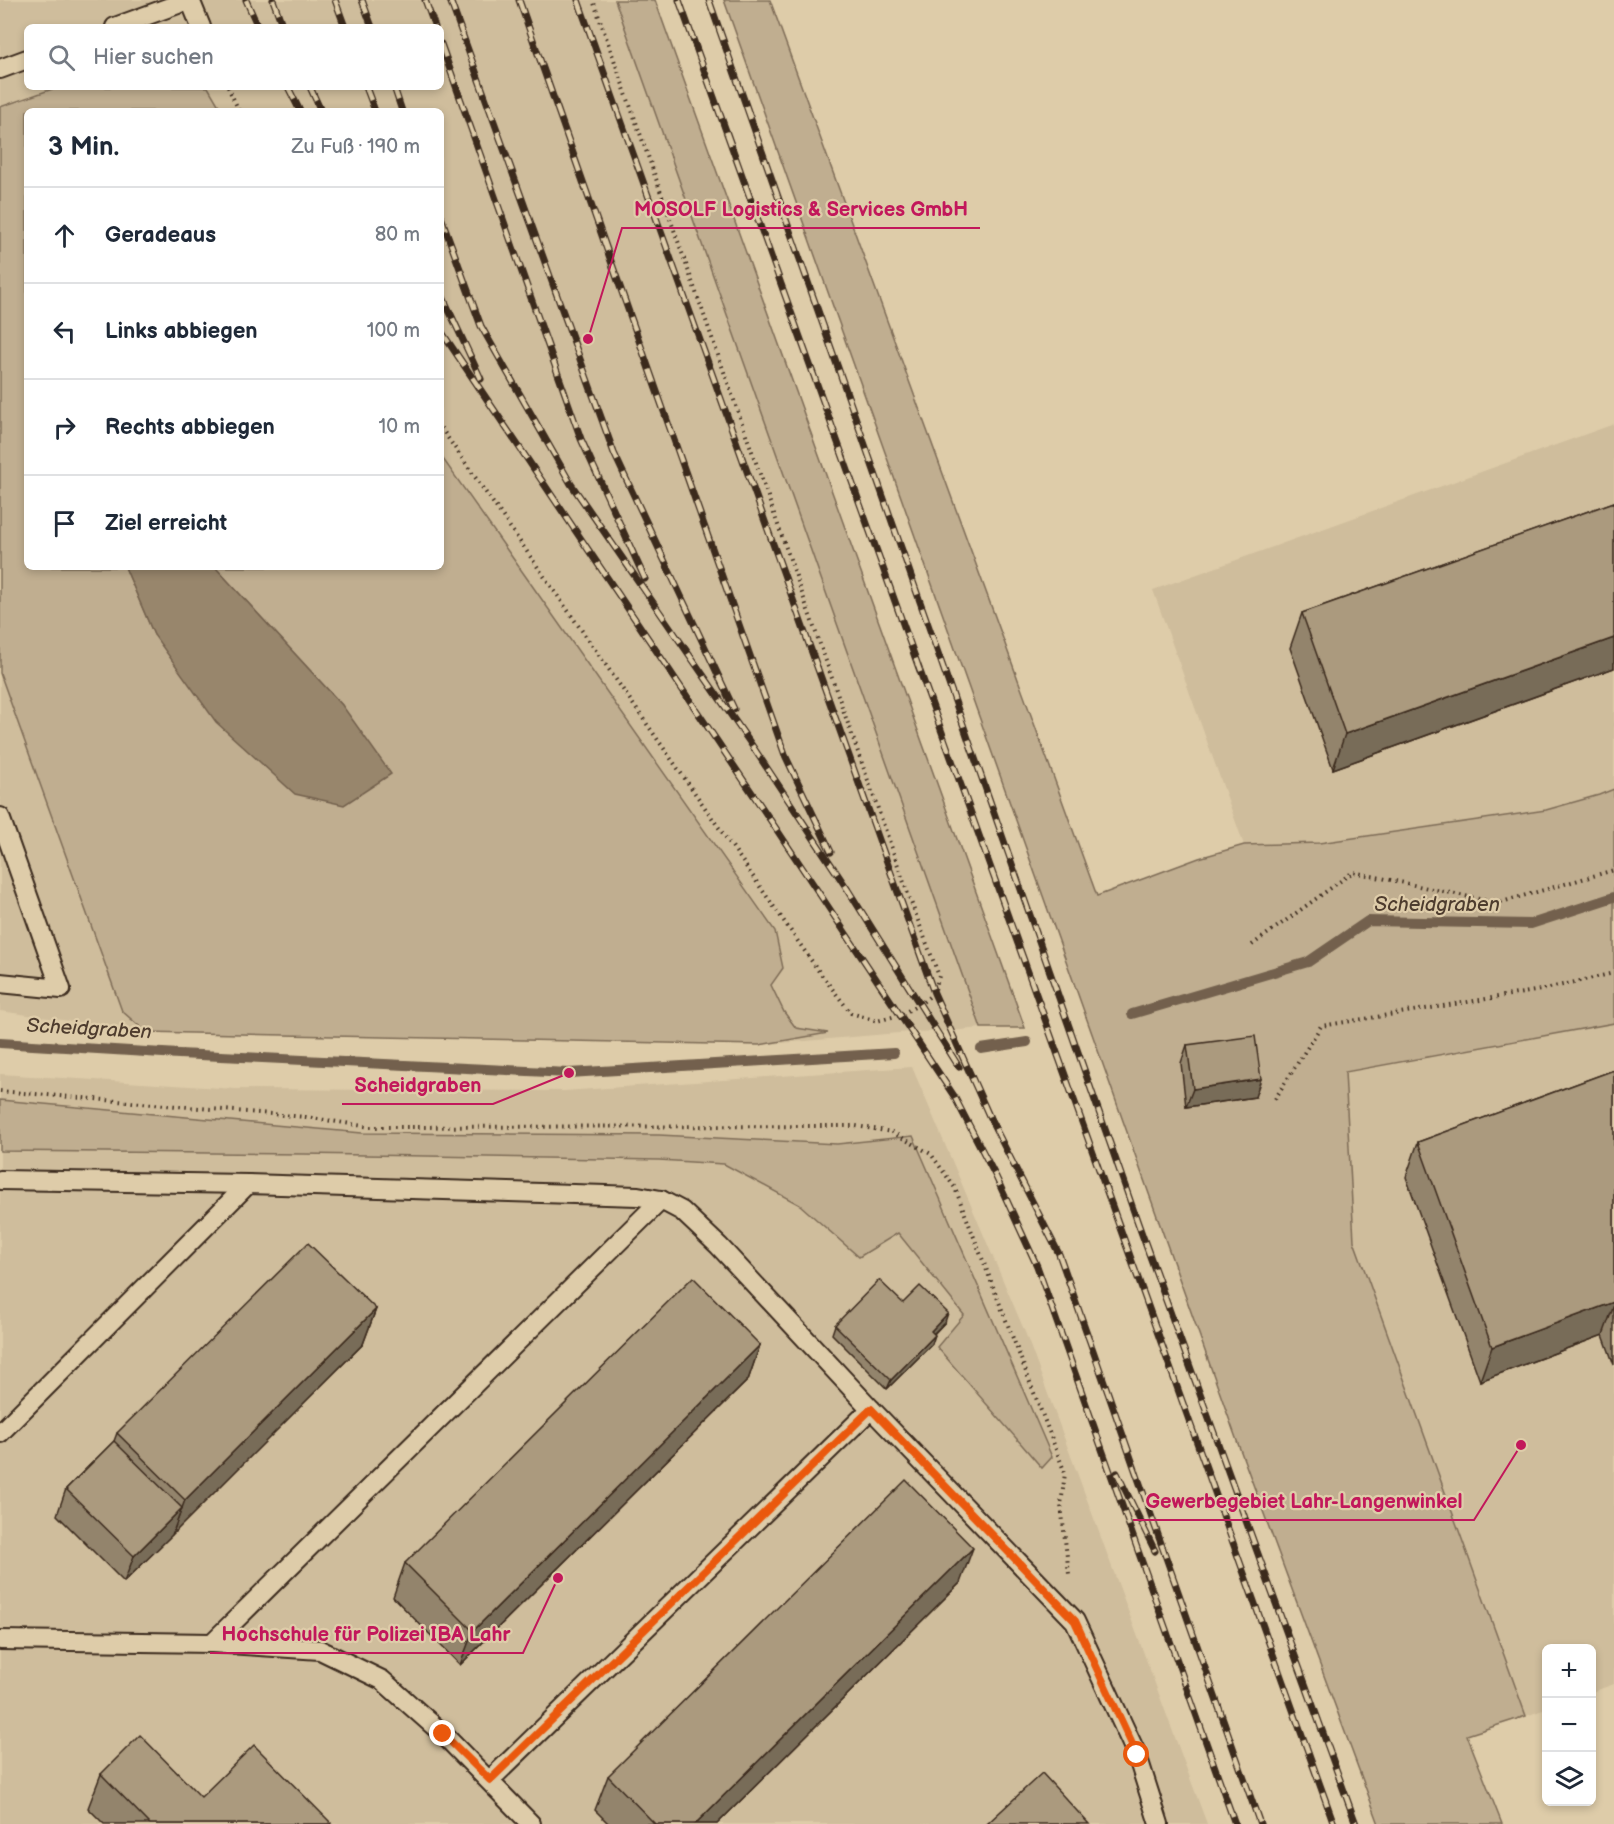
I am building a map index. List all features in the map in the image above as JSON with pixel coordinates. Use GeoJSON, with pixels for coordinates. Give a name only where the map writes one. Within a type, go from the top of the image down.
{"type":"FeatureCollection","features":[{"type":"Feature","properties":{"kind":"lane"},"geometry":{"type":"LineString","coordinates":[[123,24],[190,0],[200,24]]}},
{"type":"Feature","properties":{"kind":"lane"},"geometry":{"type":"LineString","coordinates":[[0,69],[24,60]]}},
{"type":"Feature","properties":{"kind":"lane"},"geometry":{"type":"LineString","coordinates":[[0,817],[61,988],[0,983]]}},
{"type":"Feature","properties":{"kind":"lane"},"geometry":{"type":"LineString","coordinates":[[0,1179],[626,1196],[661,1200],[682,1211],[719,1246],[871,1409],[1075,1621],[1137,1755],[1159,1824]]}},
{"type":"Feature","properties":{"kind":"lane"},"geometry":{"type":"LineString","coordinates":[[0,1433],[248,1184]]}},
{"type":"Feature","properties":{"kind":"lane"},"geometry":{"type":"LineString","coordinates":[[213,1643],[661,1200]]}},
{"type":"Feature","properties":{"kind":"lane"},"geometry":{"type":"LineString","coordinates":[[490,1780],[871,1409]]}},
{"type":"Feature","properties":{"kind":"lane"},"geometry":{"type":"LineString","coordinates":[[0,1640],[213,1643],[320,1650],[382,1680],[443,1734],[531,1824]]}},
{"type":"Feature","properties":{"kind":"path"},"geometry":{"type":"LineString","coordinates":[[444,432],[813,963],[851,1013],[877,1021],[900,1016],[934,993],[939,976],[904,883],[593,0]]}},
{"type":"Feature","properties":{"kind":"path"},"geometry":{"type":"LineString","coordinates":[[229,90],[238,108]]}},
{"type":"Feature","properties":{"kind":"path"},"geometry":{"type":"LineString","coordinates":[[1252,945],[1353,872],[1498,903],[1614,870]]}},
{"type":"Feature","properties":{"kind":"path"},"geometry":{"type":"LineString","coordinates":[[1275,1099],[1321,1026],[1541,990],[1614,973]]}},
{"type":"Feature","properties":{"kind":"shaded area"},"geometry":{"type":"Polygon","coordinates":[[[0,0],[615,0],[981,1028],[759,1045],[146,1032],[0,1011],[0,0]]]}},
{"type":"Feature","properties":{"kind":"shaded area"},"geometry":{"type":"Polygon","coordinates":[[[615,0],[655,0],[1025,1028],[981,1028],[615,0]]]}},
{"type":"Feature","properties":{"kind":"shaded area"},"geometry":{"type":"Polygon","coordinates":[[[724,0],[770,0],[1097,896],[1199,858],[1244,845],[1319,843],[1546,810],[1614,789],[1614,1023],[1345,1072],[1354,1241],[1526,1716],[1467,1735],[1502,1824],[1379,1824],[1237,1441],[724,0]]]}},
{"type":"Feature","properties":{"kind":"shaded area"},"geometry":{"type":"Polygon","coordinates":[[[49,90],[210,90],[220,108],[24,108],[24,570],[126,570],[154,635],[342,705],[218,570],[444,570],[444,460],[775,931],[783,968],[771,985],[784,1012],[796,1028],[828,1033],[759,1045],[146,1032],[122,1011],[0,673],[0,107],[49,90]]]}},
{"type":"Feature","properties":{"kind":"shaded area"},"geometry":{"type":"Polygon","coordinates":[[[1614,424],[1614,789],[1546,810],[1319,843],[1244,845],[1153,590],[1614,424]]]}},
{"type":"Feature","properties":{"kind":"shaded area"},"geometry":{"type":"Polygon","coordinates":[[[126,570],[218,570],[342,705],[391,774],[344,805],[295,794],[216,722],[154,635],[126,570]]]}},
{"type":"Feature","properties":{"kind":"shaded area"},"geometry":{"type":"Polygon","coordinates":[[[1614,1023],[1614,1684],[1596,1691],[1596,1644],[1542,1644],[1542,1710],[1526,1716],[1354,1241],[1345,1071],[1614,1023]]]}},
{"type":"Feature","properties":{"kind":"shaded area"},"geometry":{"type":"Polygon","coordinates":[[[912,1067],[1025,1332],[1207,1824],[0,1824],[0,1074],[236,1089],[564,1091],[912,1067]]]}},
{"type":"Feature","properties":{"kind":"shaded area"},"geometry":{"type":"Polygon","coordinates":[[[0,1100],[362,1133],[659,1135],[837,1144],[913,1136],[1052,1457],[1042,1468],[937,1347],[964,1315],[898,1233],[859,1257],[800,1205],[724,1164],[659,1160],[0,1151],[0,1100]]]}},
{"type":"Feature","properties":{"kind":"building"},"geometry":{"type":"Polygon","coordinates":[[[1614,502],[1614,638],[1345,734],[1302,613],[1614,502]]]}},
{"type":"Feature","properties":{"kind":"building"},"geometry":{"type":"Polygon","coordinates":[[[1255,1036],[1261,1079],[1193,1089],[1187,1045],[1255,1036]]]}},
{"type":"Feature","properties":{"kind":"building"},"geometry":{"type":"Polygon","coordinates":[[[1614,1070],[1614,1302],[1492,1347],[1418,1142],[1614,1070]]]}},
{"type":"Feature","properties":{"kind":"building"},"geometry":{"type":"Polygon","coordinates":[[[308,1243],[376,1309],[185,1500],[117,1433],[308,1243]]]}},
{"type":"Feature","properties":{"kind":"building"},"geometry":{"type":"Polygon","coordinates":[[[693,1277],[760,1345],[473,1631],[405,1563],[693,1277]]]}},
{"type":"Feature","properties":{"kind":"building"},"geometry":{"type":"Polygon","coordinates":[[[879,1280],[903,1303],[920,1286],[948,1313],[931,1331],[935,1335],[891,1380],[835,1325],[879,1280]]]}},
{"type":"Feature","properties":{"kind":"building"},"geometry":{"type":"Polygon","coordinates":[[[114,1441],[182,1508],[134,1556],[66,1489],[114,1441]]]}},
{"type":"Feature","properties":{"kind":"building"},"geometry":{"type":"Polygon","coordinates":[[[906,1480],[973,1548],[695,1824],[655,1824],[608,1776],[906,1480]]]}},
{"type":"Feature","properties":{"kind":"building"},"geometry":{"type":"Polygon","coordinates":[[[140,1735],[201,1797],[254,1745],[332,1824],[150,1824],[101,1774],[140,1735]]]}},
{"type":"Feature","properties":{"kind":"building"},"geometry":{"type":"Polygon","coordinates":[[[1042,1773],[1089,1824],[987,1824],[1042,1773]]]}},
{"type":"Feature","properties":{"kind":"waterway","name":"Scheidgraben"},"geometry":{"type":"LineString","coordinates":[[1132,1014],[1308,962],[1368,921],[1531,924],[1614,897]]}},
{"type":"Feature","properties":{"kind":"waterway","name":"Scheidgraben"},"geometry":{"type":"LineString","coordinates":[[981,1049],[1027,1042]]}},
{"type":"Feature","properties":{"kind":"waterway","name":"Scheidgraben"},"geometry":{"type":"LineString","coordinates":[[0,1043],[569,1073],[894,1053]]}},
{"type":"Feature","properties":{"kind":"railway"},"geometry":{"type":"LineString","coordinates":[[246,0],[257,24]]}},
{"type":"Feature","properties":{"kind":"railway"},"geometry":{"type":"LineString","coordinates":[[273,0],[282,24]]}},
{"type":"Feature","properties":{"kind":"railway"},"geometry":{"type":"LineString","coordinates":[[335,0],[344,24]]}},
{"type":"Feature","properties":{"kind":"railway"},"geometry":{"type":"LineString","coordinates":[[362,0],[371,24]]}},
{"type":"Feature","properties":{"kind":"railway"},"geometry":{"type":"LineString","coordinates":[[425,0],[434,24]]}},
{"type":"Feature","properties":{"kind":"railway"},"geometry":{"type":"LineString","coordinates":[[450,0],[614,453],[734,709]]}},
{"type":"Feature","properties":{"kind":"railway"},"geometry":{"type":"LineString","coordinates":[[519,0],[785,755],[831,852]]}},
{"type":"Feature","properties":{"kind":"railway"},"geometry":{"type":"LineString","coordinates":[[578,0],[934,993],[990,1118],[1059,1254],[1260,1824]]}},
{"type":"Feature","properties":{"kind":"railway"},"geometry":{"type":"LineString","coordinates":[[679,0],[1334,1824]]}},
{"type":"Feature","properties":{"kind":"railway"},"geometry":{"type":"LineString","coordinates":[[709,0],[1139,1226],[1356,1824]]}},
{"type":"Feature","properties":{"kind":"railway"},"geometry":{"type":"LineString","coordinates":[[444,52],[581,439],[645,579]]}},
{"type":"Feature","properties":{"kind":"railway"},"geometry":{"type":"LineString","coordinates":[[290,90],[298,108]]}},
{"type":"Feature","properties":{"kind":"railway"},"geometry":{"type":"LineString","coordinates":[[311,90],[320,108]]}},
{"type":"Feature","properties":{"kind":"railway"},"geometry":{"type":"LineString","coordinates":[[367,90],[374,108]]}},
{"type":"Feature","properties":{"kind":"railway"},"geometry":{"type":"LineString","coordinates":[[395,90],[401,108]]}},
{"type":"Feature","properties":{"kind":"railway"},"geometry":{"type":"LineString","coordinates":[[444,225],[481,326],[571,484],[751,744],[848,890],[959,1067]]}},
{"type":"Feature","properties":{"kind":"railway"},"geometry":{"type":"LineString","coordinates":[[444,299],[481,379]]}},
{"type":"Feature","properties":{"kind":"railway"},"geometry":{"type":"LineString","coordinates":[[444,335],[954,1096],[996,1177],[1037,1266],[1235,1824]]}},
{"type":"Feature","properties":{"kind":"railway"},"geometry":{"type":"LineString","coordinates":[[1117,1473],[1155,1551]]}},
{"type":"Feature","properties":{"kind":"place","name":"MOSOLF Logistics & Services GmbH"},"geometry":{"type":"Point","coordinates":[588,339]}},
{"type":"Feature","properties":{"kind":"place","name":"Scheidgraben"},"geometry":{"type":"Point","coordinates":[569,1073]}},
{"type":"Feature","properties":{"kind":"place","name":"Gewerbegebiet Lahr-Langenwinkel"},"geometry":{"type":"Point","coordinates":[1521,1445]}},
{"type":"Feature","properties":{"kind":"place","name":"Hochschule für Polizei IBA Lahr"},"geometry":{"type":"Point","coordinates":[558,1578]}},
{"type":"Feature","properties":{"kind":"route"},"geometry":{"type":"LineString","coordinates":[[443,1734],[490,1780],[871,1409],[1075,1621],[1137,1755]]}}]}
